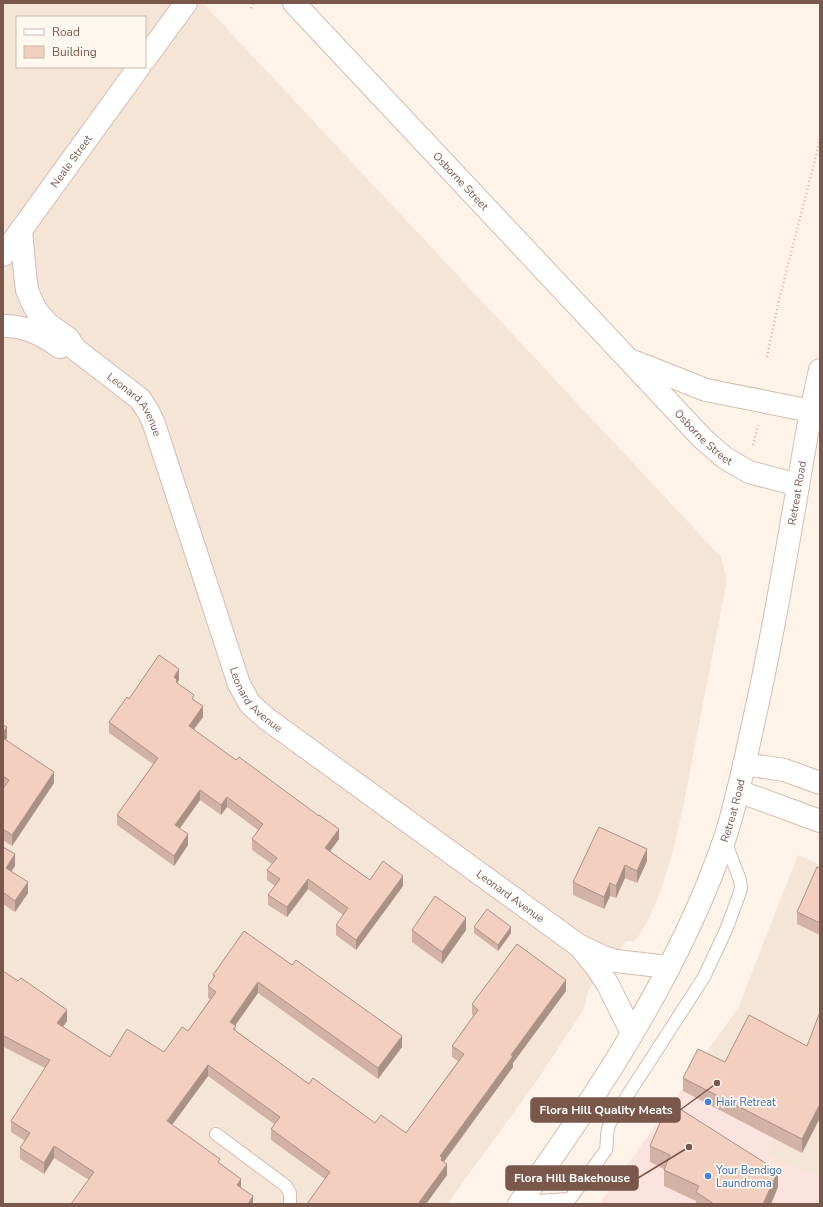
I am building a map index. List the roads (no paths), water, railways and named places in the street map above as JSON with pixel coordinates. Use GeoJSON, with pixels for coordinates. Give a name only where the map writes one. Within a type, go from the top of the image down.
{"type":"FeatureCollection","features":[{"type":"Feature","properties":{"kind":"street"},"geometry":{"type":"LineString","coordinates":[[146,58],[186,3]]}},
{"type":"Feature","properties":{"kind":"street","name":"Osborne Street"},"geometry":{"type":"LineString","coordinates":[[294,3],[703,439],[725,458],[749,472],[798,485]]}},
{"type":"Feature","properties":{"kind":"street","name":"Neale Street"},"geometry":{"type":"LineString","coordinates":[[3,254],[138,68]]}},
{"type":"Feature","properties":{"kind":"street","name":"Leonard Avenue"},"geometry":{"type":"LineString","coordinates":[[21,230],[27,290],[38,313],[48,324],[68,338],[74,349],[140,399],[148,411],[239,684],[250,704],[267,719],[578,944],[604,957],[668,967]]}},
{"type":"Feature","properties":{"kind":"street","name":"Leonard Avenue"},"geometry":{"type":"LineString","coordinates":[[3,326],[24,328],[40,334],[63,349],[74,349]]}},
{"type":"Feature","properties":{"kind":"street","name":"Osborne Street"},"geometry":{"type":"LineString","coordinates":[[628,359],[706,390],[811,411]]}},
{"type":"Feature","properties":{"kind":"street","name":"Retreat Road"},"geometry":{"type":"LineString","coordinates":[[520,1203],[585,1109],[632,1033],[668,967],[707,886],[724,840],[738,791],[763,681],[811,411],[820,370]]}},
{"type":"Feature","properties":{"kind":"street"},"geometry":{"type":"LineString","coordinates":[[744,764],[784,770],[820,783]]}},
{"type":"Feature","properties":{"kind":"street"},"geometry":{"type":"LineString","coordinates":[[738,791],[820,821]]}},
{"type":"Feature","properties":{"kind":"street","name":"Leonard Avenue"},"geometry":{"type":"LineString","coordinates":[[578,944],[608,983],[632,1033]]}},
{"type":"Feature","properties":{"kind":"lane"},"geometry":{"type":"LineString","coordinates":[[520,1203],[570,1199],[606,1150],[607,1128],[704,977],[726,930],[741,888],[740,880],[724,840]]}},
{"type":"Feature","properties":{"kind":"lane"},"geometry":{"type":"LineString","coordinates":[[216,1134],[286,1186],[290,1192],[290,1204]]}},
{"type":"Feature","properties":{"kind":"place","name":"Flora Hill Quality Meats"},"geometry":{"type":"Point","coordinates":[717,1083]}},
{"type":"Feature","properties":{"kind":"place","name":"Hair Retreat"},"geometry":{"type":"Point","coordinates":[708,1102]}},
{"type":"Feature","properties":{"kind":"place","name":"Flora Hill Bakehouse"},"geometry":{"type":"Point","coordinates":[689,1147]}},
{"type":"Feature","properties":{"kind":"place","name":"Your Bendigo Laundroma"},"geometry":{"type":"Point","coordinates":[708,1176]}}]}
